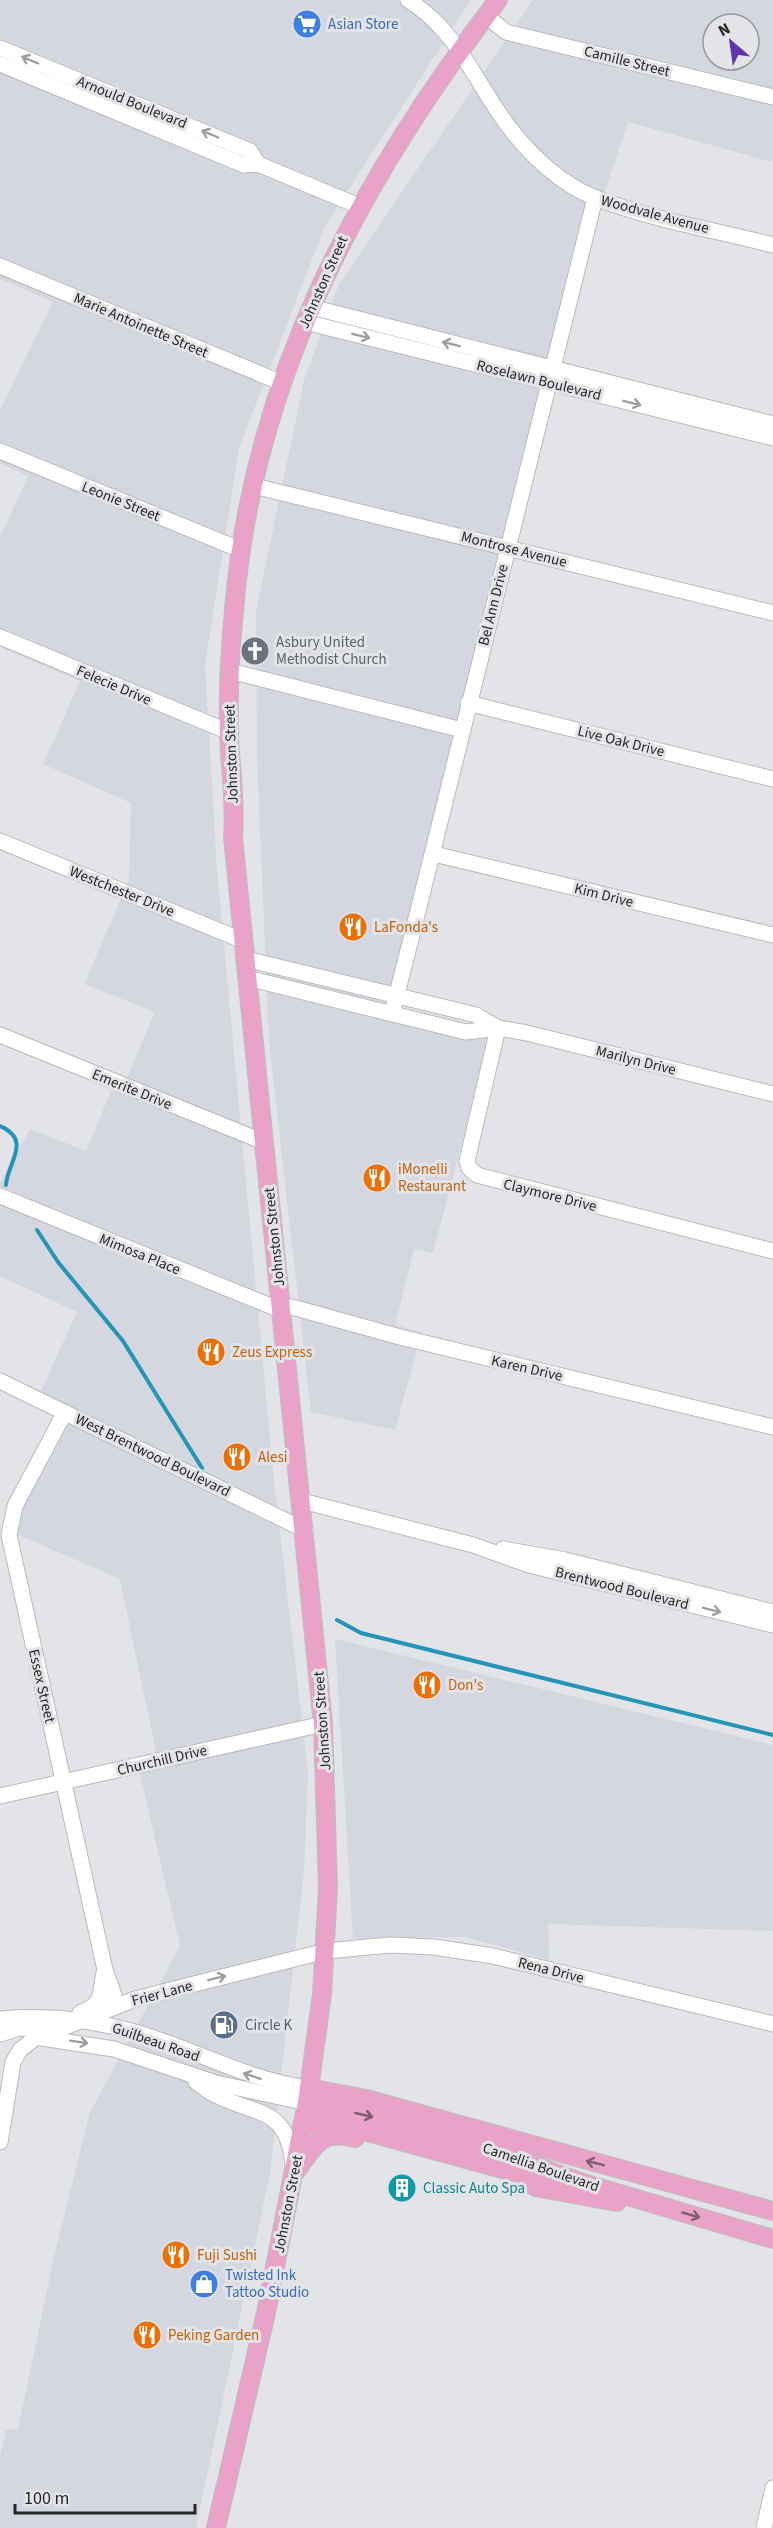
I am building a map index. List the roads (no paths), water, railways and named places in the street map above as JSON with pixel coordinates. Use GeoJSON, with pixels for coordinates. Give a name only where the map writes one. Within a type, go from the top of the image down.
{"type":"FeatureCollection","features":[{"type":"Feature","properties":{"kind":"main road","name":"Johnston Street"},"geometry":{"type":"LineString","coordinates":[[216,2528],[266,2313],[308,2095],[326,1951],[328,1888],[324,1724],[233,837],[229,732],[230,671],[242,550],[254,486],[282,383],[308,314],[359,206],[391,151],[459,50],[498,0]]}},
{"type":"Feature","properties":{"kind":"main road","name":"Camellia Boulevard"},"geometry":{"type":"LineString","coordinates":[[308,2095],[471,2143],[583,2183],[773,2239]]}},
{"type":"Feature","properties":{"kind":"main road","name":"Camellia Boulevard"},"geometry":{"type":"LineString","coordinates":[[308,2095],[366,2099],[773,2211]]}},
{"type":"Feature","properties":{"kind":"main road"},"geometry":{"type":"LineString","coordinates":[[302,2127],[313,2123],[332,2122],[560,2184],[614,2179],[684,2196],[714,2194]]}},
{"type":"Feature","properties":{"kind":"main road"},"geometry":{"type":"LineString","coordinates":[[294,2174],[316,2144],[327,2136],[340,2134],[518,2184],[602,2201],[649,2203]]}},
{"type":"Feature","properties":{"kind":"street","name":"Woodvale Avenue"},"geometry":{"type":"LineString","coordinates":[[408,0],[440,24],[505,122],[528,150],[548,168],[595,198],[773,245]]}},
{"type":"Feature","properties":{"kind":"street","name":"Camille Street"},"geometry":{"type":"LineString","coordinates":[[486,16],[506,32],[773,97]]}},
{"type":"Feature","properties":{"kind":"street","name":"Arnould Boulevard"},"geometry":{"type":"LineString","coordinates":[[0,48],[250,152],[258,164]]}},
{"type":"Feature","properties":{"kind":"street","name":"Arnould Boulevard"},"geometry":{"type":"LineString","coordinates":[[0,64],[244,165],[258,164],[359,206]]}},
{"type":"Feature","properties":{"kind":"street","name":"Bel Ann Drive"},"geometry":{"type":"LineString","coordinates":[[392,1013],[434,854],[468,703],[595,198]]}},
{"type":"Feature","properties":{"kind":"street","name":"Marie Antoinette Street"},"geometry":{"type":"LineString","coordinates":[[0,266],[282,383]]}},
{"type":"Feature","properties":{"kind":"street","name":"Roselawn Boulevard"},"geometry":{"type":"LineString","coordinates":[[308,314],[694,411],[773,424]]}},
{"type":"Feature","properties":{"kind":"street","name":"Roselawn Boulevard"},"geometry":{"type":"LineString","coordinates":[[694,411],[773,438]]}},
{"type":"Feature","properties":{"kind":"street","name":"Leonie Street"},"geometry":{"type":"LineString","coordinates":[[0,451],[242,550]]}},
{"type":"Feature","properties":{"kind":"street","name":"Montrose Avenue"},"geometry":{"type":"LineString","coordinates":[[254,486],[773,613]]}},
{"type":"Feature","properties":{"kind":"street","name":"Felecie Drive"},"geometry":{"type":"LineString","coordinates":[[0,637],[229,732]]}},
{"type":"Feature","properties":{"kind":"street"},"geometry":{"type":"LineString","coordinates":[[230,671],[462,730]]}},
{"type":"Feature","properties":{"kind":"street","name":"Live Oak Drive"},"geometry":{"type":"LineString","coordinates":[[468,703],[773,778]]}},
{"type":"Feature","properties":{"kind":"street","name":"Westchester Drive"},"geometry":{"type":"LineString","coordinates":[[0,841],[245,950]]}},
{"type":"Feature","properties":{"kind":"street","name":"Kim Drive"},"geometry":{"type":"LineString","coordinates":[[434,854],[773,935]]}},
{"type":"Feature","properties":{"kind":"street","name":"Marilyn Drive"},"geometry":{"type":"LineString","coordinates":[[245,950],[396,996],[476,1016],[498,1028],[773,1094]]}},
{"type":"Feature","properties":{"kind":"street","name":"Marilyn Drive"},"geometry":{"type":"LineString","coordinates":[[247,978],[466,1032],[498,1028]]}},
{"type":"Feature","properties":{"kind":"street","name":"Claymore Drive"},"geometry":{"type":"LineString","coordinates":[[498,1028],[467,1161],[473,1172],[480,1177],[773,1251]]}},
{"type":"Feature","properties":{"kind":"street","name":"Emerite Drive"},"geometry":{"type":"LineString","coordinates":[[0,1035],[264,1142]]}},
{"type":"Feature","properties":{"kind":"street","name":"Mimosa Place"},"geometry":{"type":"LineString","coordinates":[[0,1196],[264,1304],[282,1307]]}},
{"type":"Feature","properties":{"kind":"street","name":"Karen Drive"},"geometry":{"type":"LineString","coordinates":[[282,1307],[292,1307],[400,1337],[773,1427]]}},
{"type":"Feature","properties":{"kind":"street","name":"West Brentwood Boulevard"},"geometry":{"type":"LineString","coordinates":[[0,1381],[305,1530]]}},
{"type":"Feature","properties":{"kind":"street","name":"Essex Street"},"geometry":{"type":"LineString","coordinates":[[65,1412],[15,1506],[9,1535],[105,1970],[114,1995],[109,2008]]}},
{"type":"Feature","properties":{"kind":"street","name":"Brentwood Boulevard"},"geometry":{"type":"LineString","coordinates":[[302,1502],[473,1545],[529,1565],[773,1625]]}},
{"type":"Feature","properties":{"kind":"street","name":"Brentwood Boulevard"},"geometry":{"type":"LineString","coordinates":[[473,1545],[532,1552],[773,1612]]}},
{"type":"Feature","properties":{"kind":"street","name":"Churchill Drive"},"geometry":{"type":"LineString","coordinates":[[0,1796],[324,1724]]}},
{"type":"Feature","properties":{"kind":"street","name":"Rena Drive"},"geometry":{"type":"LineString","coordinates":[[326,1951],[390,1945],[465,1950],[773,2024]]}},
{"type":"Feature","properties":{"kind":"street","name":"Frier Lane"},"geometry":{"type":"LineString","coordinates":[[0,2036],[19,2028],[60,2029],[135,1999],[326,1951]]}},
{"type":"Feature","properties":{"kind":"street","name":"Essex Street"},"geometry":{"type":"LineString","coordinates":[[66,2018],[91,2008],[98,2001],[103,1992],[105,1970]]}},
{"type":"Feature","properties":{"kind":"street","name":"Guilbeau Road"},"geometry":{"type":"LineString","coordinates":[[0,2019],[83,2020],[154,2039],[249,2076],[308,2095]]}},
{"type":"Feature","properties":{"kind":"street","name":"Guilbeau Road"},"geometry":{"type":"LineString","coordinates":[[0,2036],[35,2038],[114,2049],[183,2074],[308,2095]]}},
{"type":"Feature","properties":{"kind":"street"},"geometry":{"type":"LineString","coordinates":[[0,2142],[13,2062],[20,2050],[35,2038]]}},
{"type":"Feature","properties":{"kind":"street"},"geometry":{"type":"LineString","coordinates":[[0,2042],[13,2062]]}},
{"type":"Feature","properties":{"kind":"street"},"geometry":{"type":"LineString","coordinates":[[183,2074],[219,2097],[275,2118],[283,2127],[291,2149],[294,2174]]}},
{"type":"Feature","properties":{"kind":"street"},"geometry":{"type":"LineString","coordinates":[[764,2528],[773,2488]]}},
{"type":"Feature","properties":{"kind":"waterway"},"geometry":{"type":"LineString","coordinates":[[0,1126],[10,1132],[17,1145],[6,1185]]}},
{"type":"Feature","properties":{"kind":"waterway"},"geometry":{"type":"LineString","coordinates":[[37,1230],[58,1262],[123,1341],[202,1468]]}},
{"type":"Feature","properties":{"kind":"waterway"},"geometry":{"type":"LineString","coordinates":[[337,1620],[361,1633],[773,1735]]}},
{"type":"Feature","properties":{"kind":"place","name":"Asian Store"},"geometry":{"type":"Point","coordinates":[307,24]}},
{"type":"Feature","properties":{"kind":"place","name":"Asbury United Methodist Church"},"geometry":{"type":"Point","coordinates":[255,651]}},
{"type":"Feature","properties":{"kind":"place","name":"LaFonda's"},"geometry":{"type":"Point","coordinates":[353,927]}},
{"type":"Feature","properties":{"kind":"place","name":"iMonelli Restaurant"},"geometry":{"type":"Point","coordinates":[377,1178]}},
{"type":"Feature","properties":{"kind":"place","name":"Zeus Express"},"geometry":{"type":"Point","coordinates":[211,1352]}},
{"type":"Feature","properties":{"kind":"place","name":"Alesi"},"geometry":{"type":"Point","coordinates":[237,1457]}},
{"type":"Feature","properties":{"kind":"place","name":"Don's"},"geometry":{"type":"Point","coordinates":[427,1685]}},
{"type":"Feature","properties":{"kind":"place","name":"Circle K"},"geometry":{"type":"Point","coordinates":[224,2025]}},
{"type":"Feature","properties":{"kind":"place","name":"Classic Auto Spa"},"geometry":{"type":"Point","coordinates":[402,2188]}},
{"type":"Feature","properties":{"kind":"place","name":"Fuji Sushi"},"geometry":{"type":"Point","coordinates":[176,2255]}},
{"type":"Feature","properties":{"kind":"place","name":"Twisted Ink Tattoo Studio"},"geometry":{"type":"Point","coordinates":[204,2284]}},
{"type":"Feature","properties":{"kind":"place","name":"Peking Garden"},"geometry":{"type":"Point","coordinates":[147,2335]}}]}
